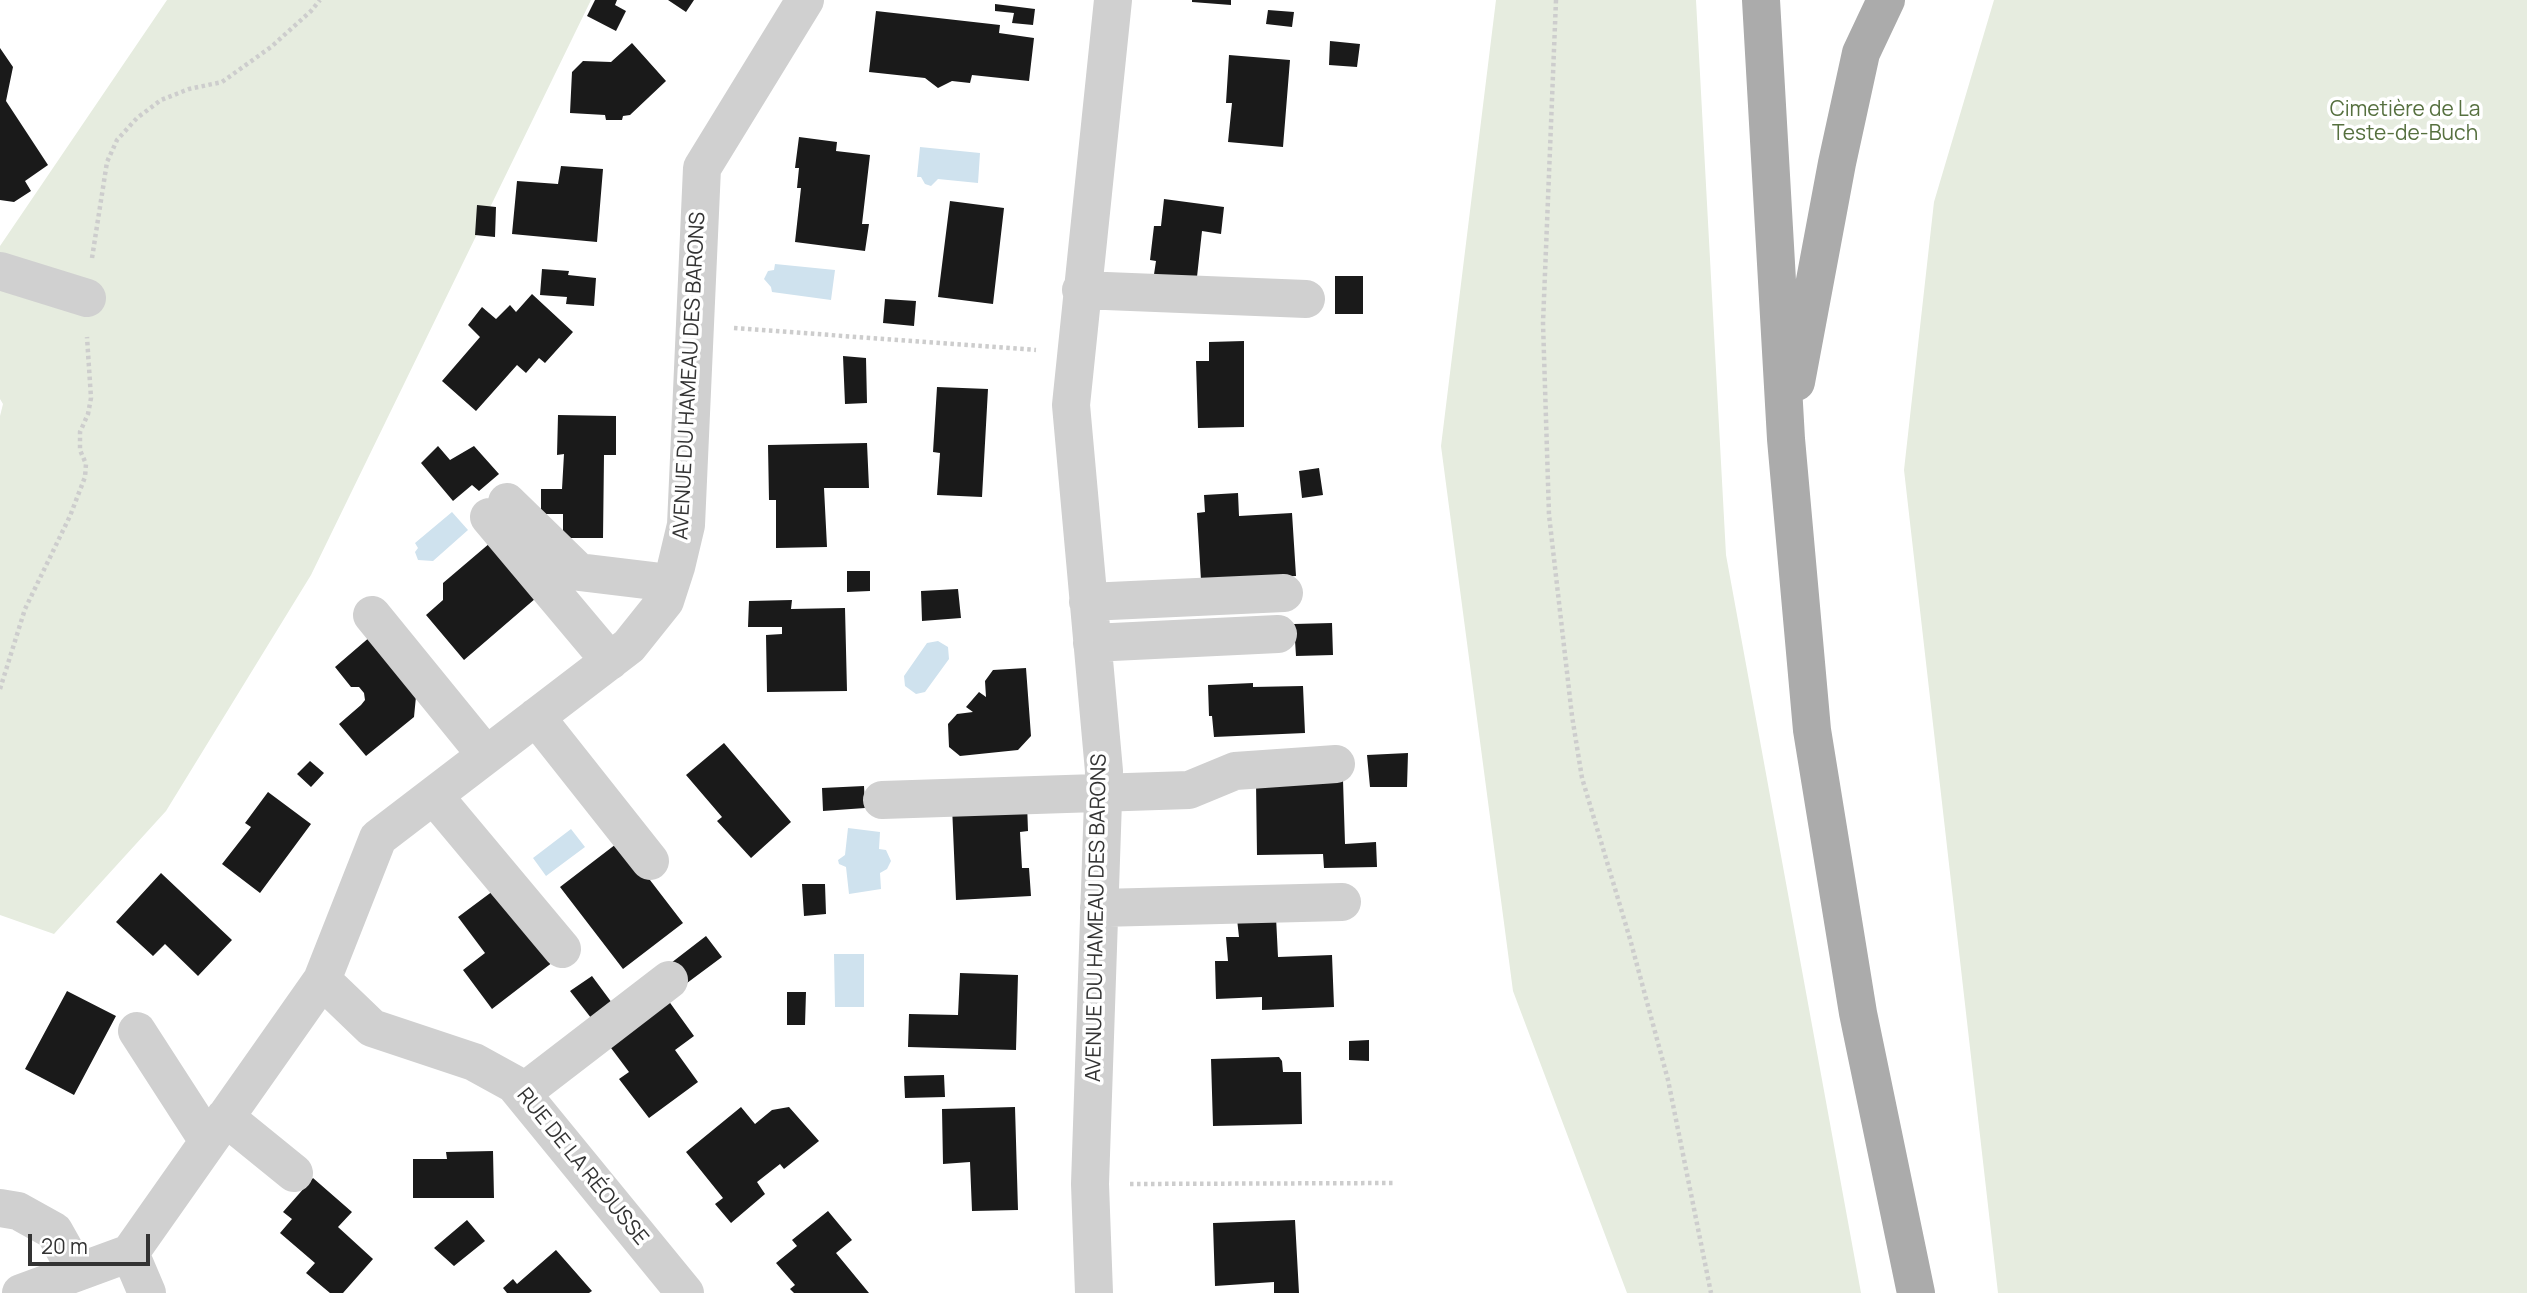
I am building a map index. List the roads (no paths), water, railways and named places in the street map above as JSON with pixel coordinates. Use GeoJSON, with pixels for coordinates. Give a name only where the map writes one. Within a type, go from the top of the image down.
{"type":"FeatureCollection","features":[{"type":"Feature","properties":{"kind":"main road"},"geometry":{"type":"LineString","coordinates":[[1761,0],[1786,439],[1812,730],[1858,1013],[1916,1293]]}},
{"type":"Feature","properties":{"kind":"main road"},"geometry":{"type":"LineString","coordinates":[[1769,160],[1781,0]]}},
{"type":"Feature","properties":{"kind":"main road"},"geometry":{"type":"LineString","coordinates":[[1786,439],[1858,65],[1886,0]]}},
{"type":"Feature","properties":{"kind":"street","name":"AVENUE DU HAMEAU DES BARONS"},"geometry":{"type":"LineString","coordinates":[[130,1253],[322,979],[379,838],[629,646],[665,601],[686,526],[702,167],[805,0]]}},
{"type":"Feature","properties":{"kind":"street","name":"AVENUE DU HAMEAU DES BARONS"},"geometry":{"type":"LineString","coordinates":[[1094,1293],[1090,1184],[1104,771],[1071,405],[1113,0]]}},
{"type":"Feature","properties":{"kind":"street"},"geometry":{"type":"LineString","coordinates":[[0,271],[87,298]]}},
{"type":"Feature","properties":{"kind":"street"},"geometry":{"type":"LineString","coordinates":[[1081,290],[1306,299]]}},
{"type":"Feature","properties":{"kind":"street"},"geometry":{"type":"LineString","coordinates":[[610,661],[498,509],[579,572],[670,583]]}},
{"type":"Feature","properties":{"kind":"street"},"geometry":{"type":"LineString","coordinates":[[1088,602],[1284,593]]}},
{"type":"Feature","properties":{"kind":"street"},"geometry":{"type":"LineString","coordinates":[[372,615],[486,755]]}},
{"type":"Feature","properties":{"kind":"street"},"geometry":{"type":"LineString","coordinates":[[1092,643],[1278,634]]}},
{"type":"Feature","properties":{"kind":"street"},"geometry":{"type":"LineString","coordinates":[[536,717],[650,861]]}},
{"type":"Feature","properties":{"kind":"street"},"geometry":{"type":"LineString","coordinates":[[882,800],[1189,790],[1235,771],[1336,764]]}},
{"type":"Feature","properties":{"kind":"street"},"geometry":{"type":"LineString","coordinates":[[434,796],[562,949]]}},
{"type":"Feature","properties":{"kind":"street"},"geometry":{"type":"LineString","coordinates":[[1099,908],[1342,902]]}},
{"type":"Feature","properties":{"kind":"street","name":"RUE DE LA RÉOUSSE"},"geometry":{"type":"LineString","coordinates":[[322,979],[372,1028],[474,1062],[514,1084],[685,1293]]}},
{"type":"Feature","properties":{"kind":"street"},"geometry":{"type":"LineString","coordinates":[[522,1093],[669,979]]}},
{"type":"Feature","properties":{"kind":"street"},"geometry":{"type":"LineString","coordinates":[[136,1031],[217,1129],[294,1173]]}},
{"type":"Feature","properties":{"kind":"street"},"geometry":{"type":"LineString","coordinates":[[0,1208],[19,1212],[54,1231],[77,1272]]}},
{"type":"Feature","properties":{"kind":"street"},"geometry":{"type":"LineString","coordinates":[[21,1293],[130,1253],[147,1293]]}},
{"type":"Feature","properties":{"kind":"water"},"geometry":{"type":"Polygon","coordinates":[[[920,147],[980,153],[978,183],[938,179],[931,186],[925,184],[921,177],[917,177],[920,147]]]}},
{"type":"Feature","properties":{"kind":"water"},"geometry":{"type":"Polygon","coordinates":[[[775,264],[835,270],[831,300],[772,292],[764,279],[768,271],[774,270],[775,264]]]}},
{"type":"Feature","properties":{"kind":"water"},"geometry":{"type":"Polygon","coordinates":[[[452,512],[468,530],[433,561],[418,560],[415,543],[452,512]]]}},
{"type":"Feature","properties":{"kind":"water"},"geometry":{"type":"Polygon","coordinates":[[[938,641],[948,647],[949,659],[925,692],[916,694],[905,686],[904,676],[927,643],[938,641]]]}},
{"type":"Feature","properties":{"kind":"water"},"geometry":{"type":"Polygon","coordinates":[[[848,828],[880,832],[879,849],[886,850],[891,861],[887,869],[880,873],[881,889],[849,894],[846,867],[839,864],[838,860],[845,855],[848,828]]]}},
{"type":"Feature","properties":{"kind":"water"},"geometry":{"type":"Polygon","coordinates":[[[571,829],[585,847],[546,876],[533,858],[571,829]]]}},
{"type":"Feature","properties":{"kind":"water"},"geometry":{"type":"Polygon","coordinates":[[[834,954],[864,954],[864,1007],[835,1007],[834,954]]]}},
{"type":"Feature","properties":{"kind":"park label","name":"Cimetière de La Teste-de-Buch"},"geometry":{"type":"Point","coordinates":[2405,122]}}]}
